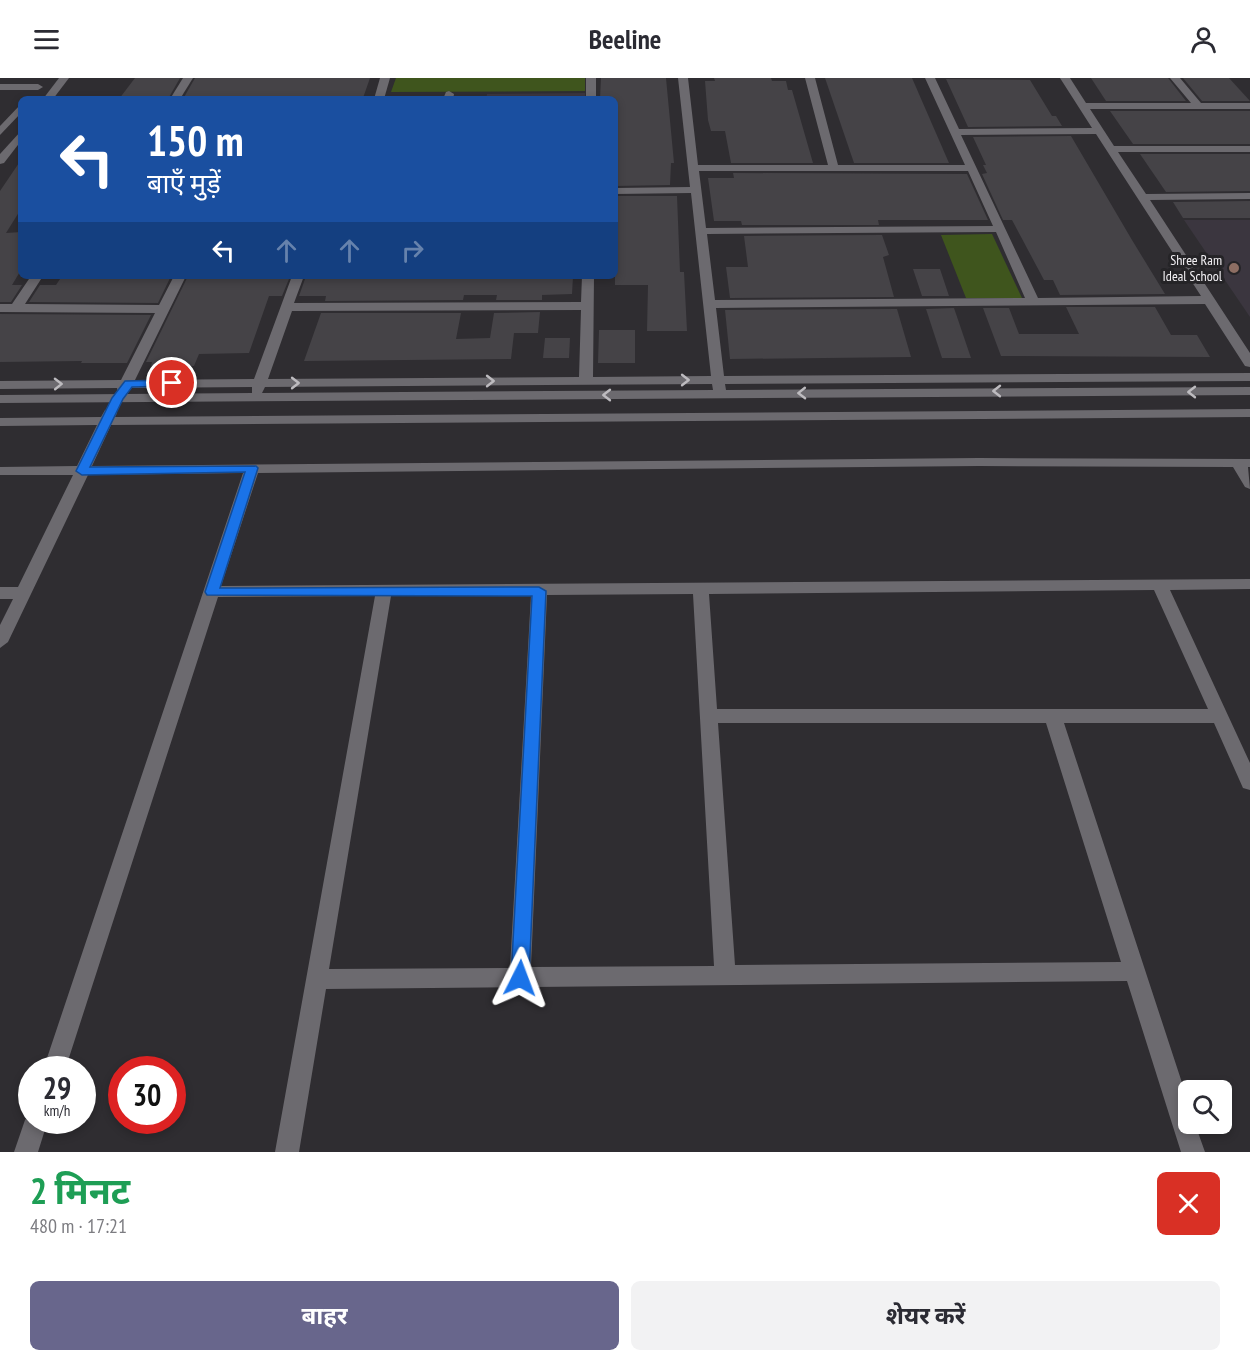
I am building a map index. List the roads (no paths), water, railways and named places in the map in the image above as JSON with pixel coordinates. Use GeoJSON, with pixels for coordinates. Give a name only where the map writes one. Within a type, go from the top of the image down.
{"type":"FeatureCollection","features":[{"type":"Feature","properties":{"kind":"street"},"geometry":{"type":"LineString","coordinates":[[30,96],[45,78]]}},
{"type":"Feature","properties":{"kind":"street"},"geometry":{"type":"LineString","coordinates":[[50,96],[64,78]]}},
{"type":"Feature","properties":{"kind":"street"},"geometry":{"type":"LineString","coordinates":[[177,96],[188,78]]}},
{"type":"Feature","properties":{"kind":"street"},"geometry":{"type":"LineString","coordinates":[[380,96],[385,78]]}},
{"type":"Feature","properties":{"kind":"street"},"geometry":{"type":"LineString","coordinates":[[591,78],[591,96]]}},
{"type":"Feature","properties":{"kind":"street"},"geometry":{"type":"LineString","coordinates":[[683,78],[719,387]]}},
{"type":"Feature","properties":{"kind":"street"},"geometry":{"type":"LineString","coordinates":[[810,78],[834,168]]}},
{"type":"Feature","properties":{"kind":"street"},"geometry":{"type":"LineString","coordinates":[[930,78],[1033,301]]}},
{"type":"Feature","properties":{"kind":"street"},"geometry":{"type":"LineString","coordinates":[[1065,78],[1250,363]]}},
{"type":"Feature","properties":{"kind":"street"},"geometry":{"type":"LineString","coordinates":[[1175,78],[1198,106]]}},
{"type":"Feature","properties":{"kind":"street"},"geometry":{"type":"LineString","coordinates":[[0,87],[38,87]]}},
{"type":"Feature","properties":{"kind":"street"},"geometry":{"type":"LineString","coordinates":[[1084,106],[1250,106]]}},
{"type":"Feature","properties":{"kind":"street"},"geometry":{"type":"LineString","coordinates":[[1,129],[18,110]]}},
{"type":"Feature","properties":{"kind":"street"},"geometry":{"type":"LineString","coordinates":[[955,132],[1100,130]]}},
{"type":"Feature","properties":{"kind":"street"},"geometry":{"type":"LineString","coordinates":[[0,161],[11,148]]}},
{"type":"Feature","properties":{"kind":"street"},"geometry":{"type":"LineString","coordinates":[[1112,149],[1250,149]]}},
{"type":"Feature","properties":{"kind":"street"},"geometry":{"type":"LineString","coordinates":[[694,168],[972,168]]}},
{"type":"Feature","properties":{"kind":"street"},"geometry":{"type":"LineString","coordinates":[[618,191],[696,190]]}},
{"type":"Feature","properties":{"kind":"street"},"geometry":{"type":"LineString","coordinates":[[1142,197],[1250,196]]}},
{"type":"Feature","properties":{"kind":"street"},"geometry":{"type":"LineString","coordinates":[[701,231],[1000,230]]}},
{"type":"Feature","properties":{"kind":"street"},"geometry":{"type":"LineString","coordinates":[[16,308],[35,279]]}},
{"type":"Feature","properties":{"kind":"street"},"geometry":{"type":"LineString","coordinates":[[0,642],[117,398],[129,384],[179,279]]}},
{"type":"Feature","properties":{"kind":"street"},"geometry":{"type":"LineString","coordinates":[[255,397],[297,279]]}},
{"type":"Feature","properties":{"kind":"street"},"geometry":{"type":"LineString","coordinates":[[586,381],[588,279]]}},
{"type":"Feature","properties":{"kind":"street"},"geometry":{"type":"LineString","coordinates":[[710,304],[1209,300]]}},
{"type":"Feature","properties":{"kind":"street"},"geometry":{"type":"LineString","coordinates":[[287,307],[587,306]]}},
{"type":"Feature","properties":{"kind":"street"},"geometry":{"type":"LineString","coordinates":[[0,308],[165,309]]}},
{"type":"Feature","properties":{"kind":"street"},"geometry":{"type":"LineString","coordinates":[[0,385],[586,381],[719,387],[1250,391],[1246,377],[719,387],[255,397],[0,399]]}},
{"type":"Feature","properties":{"kind":"street"},"geometry":{"type":"LineString","coordinates":[[0,422],[1250,413]]}},
{"type":"Feature","properties":{"kind":"street"},"geometry":{"type":"LineString","coordinates":[[0,471],[979,462],[1244,463],[1250,484]]}},
{"type":"Feature","properties":{"kind":"street"},"geometry":{"type":"LineString","coordinates":[[59,1056],[252,468]]}},
{"type":"Feature","properties":{"kind":"street"},"geometry":{"type":"LineString","coordinates":[[211,592],[1250,584]]}},
{"type":"Feature","properties":{"kind":"street"},"geometry":{"type":"LineString","coordinates":[[1160,585],[1250,783]]}},
{"type":"Feature","properties":{"kind":"street"},"geometry":{"type":"LineString","coordinates":[[701,590],[725,976]]}},
{"type":"Feature","properties":{"kind":"street"},"geometry":{"type":"LineString","coordinates":[[520,978],[539,591]]}},
{"type":"Feature","properties":{"kind":"street"},"geometry":{"type":"LineString","coordinates":[[286,1152],[384,592]]}},
{"type":"Feature","properties":{"kind":"street"},"geometry":{"type":"LineString","coordinates":[[0,593],[24,593]]}},
{"type":"Feature","properties":{"kind":"street"},"geometry":{"type":"LineString","coordinates":[[709,716],[1220,716]]}},
{"type":"Feature","properties":{"kind":"street"},"geometry":{"type":"LineString","coordinates":[[1053,716],[1193,1152]]}},
{"type":"Feature","properties":{"kind":"street"},"geometry":{"type":"LineString","coordinates":[[316,980],[1134,971]]}},
{"type":"Feature","properties":{"kind":"street"},"geometry":{"type":"LineString","coordinates":[[26,1152],[32,1134]]}},
{"type":"Feature","properties":{"kind":"place","name":"Shree Ram Ideal School"},"geometry":{"type":"Point","coordinates":[1234,268]}}]}
